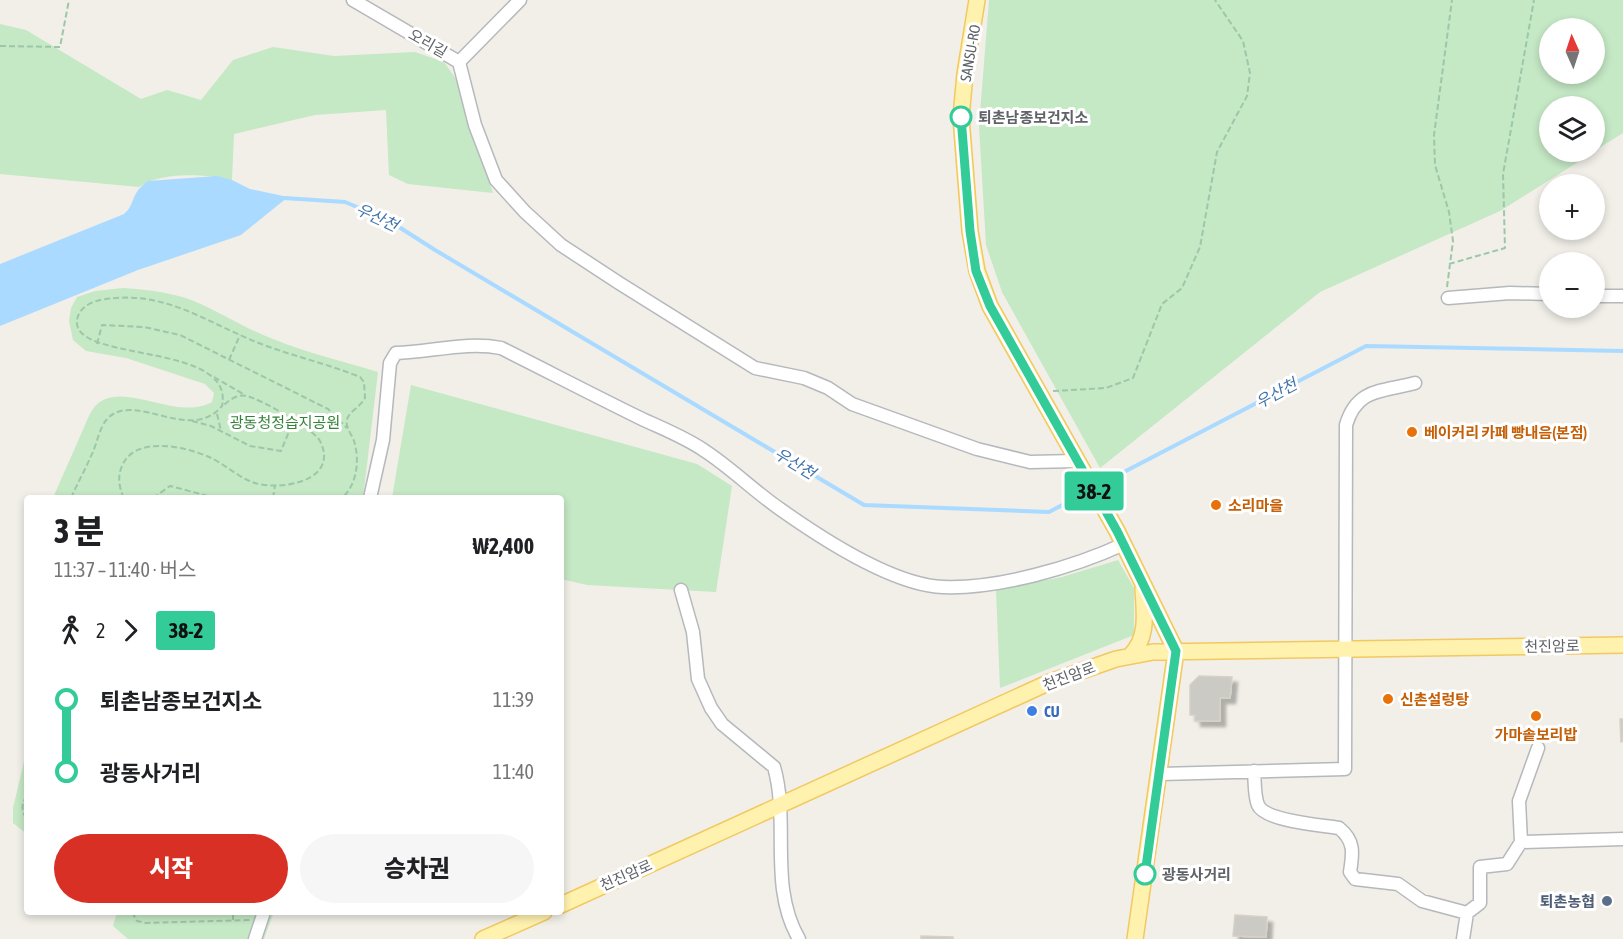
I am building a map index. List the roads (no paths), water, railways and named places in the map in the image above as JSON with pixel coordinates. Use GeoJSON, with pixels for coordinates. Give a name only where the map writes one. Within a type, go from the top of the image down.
{"type":"FeatureCollection","features":[{"type":"Feature","properties":{"kind":"main road","name":"SANSU-RO"},"geometry":{"type":"LineString","coordinates":[[977,0],[965,74],[961,117],[970,231],[976,271],[990,306],[1120,538]]}},
{"type":"Feature","properties":{"kind":"main road"},"geometry":{"type":"LineString","coordinates":[[1120,538],[1176,651],[1161,774],[1135,938]]}},
{"type":"Feature","properties":{"kind":"main road"},"geometry":{"type":"LineString","coordinates":[[1131,655],[1141,645],[1144,634],[1143,582]]}},
{"type":"Feature","properties":{"kind":"main road","name":"천진암로"},"geometry":{"type":"LineString","coordinates":[[564,903],[780,807],[1050,682],[1131,655],[1176,651],[1346,651],[1623,645]]}},
{"type":"Feature","properties":{"kind":"main road"},"geometry":{"type":"LineString","coordinates":[[483,939],[537,915]]}},
{"type":"Feature","properties":{"kind":"street","name":"오리길"},"geometry":{"type":"LineString","coordinates":[[353,0],[459,62],[520,0]]}},
{"type":"Feature","properties":{"kind":"street"},"geometry":{"type":"LineString","coordinates":[[459,62],[475,124],[496,180],[525,212],[561,245],[619,283],[755,368],[804,378],[828,388],[852,404],[977,449],[1030,462],[1076,461]]}},
{"type":"Feature","properties":{"kind":"street"},"geometry":{"type":"LineString","coordinates":[[1448,298],[1510,293],[1539,294]]}},
{"type":"Feature","properties":{"kind":"street"},"geometry":{"type":"LineString","coordinates":[[1605,296],[1623,296]]}},
{"type":"Feature","properties":{"kind":"street"},"geometry":{"type":"LineString","coordinates":[[371,495],[383,440],[390,363],[396,353],[423,352],[482,344],[501,348],[704,450],[778,508],[820,537],[882,569],[916,581],[942,587],[975,585],[1049,572],[1086,561],[1120,538]]}},
{"type":"Feature","properties":{"kind":"street"},"geometry":{"type":"LineString","coordinates":[[1161,774],[1345,769],[1346,425],[1351,408],[1363,396],[1415,383]]}},
{"type":"Feature","properties":{"kind":"street"},"geometry":{"type":"LineString","coordinates":[[681,590],[693,632],[698,679],[722,724],[774,766],[780,807],[782,881],[788,909],[799,939]]}},
{"type":"Feature","properties":{"kind":"street"},"geometry":{"type":"LineString","coordinates":[[1463,939],[1467,913],[1480,903],[1480,867],[1507,864],[1521,842],[1519,801],[1538,748]]}},
{"type":"Feature","properties":{"kind":"street"},"geometry":{"type":"LineString","coordinates":[[1254,771],[1259,808],[1269,816],[1339,828],[1347,835],[1353,847],[1350,872],[1355,879],[1398,884],[1422,901],[1467,913]]}},
{"type":"Feature","properties":{"kind":"street"},"geometry":{"type":"LineString","coordinates":[[1521,842],[1623,839]]}},
{"type":"Feature","properties":{"kind":"street"},"geometry":{"type":"LineString","coordinates":[[255,939],[263,916]]}},
{"type":"Feature","properties":{"kind":"water"},"geometry":{"type":"Polygon","coordinates":[[[217,176],[250,189],[288,197],[241,235],[138,270],[0,326],[0,264],[124,214],[138,190],[148,181],[217,176]]]}},
{"type":"Feature","properties":{"kind":"waterway","name":"우산천"},"geometry":{"type":"LineString","coordinates":[[284,198],[345,202],[388,220],[864,505],[1049,512],[1091,490]]}},
{"type":"Feature","properties":{"kind":"waterway","name":"우산천"},"geometry":{"type":"LineString","coordinates":[[1097,486],[1366,346],[1623,351]]}},
{"type":"Feature","properties":{"kind":"place","name":"퇴촌남종보건지소"},"geometry":{"type":"Point","coordinates":[961,117]}},
{"type":"Feature","properties":{"kind":"place","name":"베이커리 카페 빵내음(본점)"},"geometry":{"type":"Point","coordinates":[1412,432]}},
{"type":"Feature","properties":{"kind":"place","name":"소리마을"},"geometry":{"type":"Point","coordinates":[1216,505]}},
{"type":"Feature","properties":{"kind":"place","name":"신촌설렁탕"},"geometry":{"type":"Point","coordinates":[1388,699]}},
{"type":"Feature","properties":{"kind":"place","name":"CU"},"geometry":{"type":"Point","coordinates":[1032,711]}},
{"type":"Feature","properties":{"kind":"place","name":"가마솥보리밥"},"geometry":{"type":"Point","coordinates":[1536,716]}},
{"type":"Feature","properties":{"kind":"place","name":"광동사거리"},"geometry":{"type":"Point","coordinates":[1145,874]}},
{"type":"Feature","properties":{"kind":"place","name":"퇴촌농협"},"geometry":{"type":"Point","coordinates":[1607,901]}},
{"type":"Feature","properties":{"kind":"park label","name":"광동청정습지공원"},"geometry":{"type":"Point","coordinates":[285,422]}}]}
